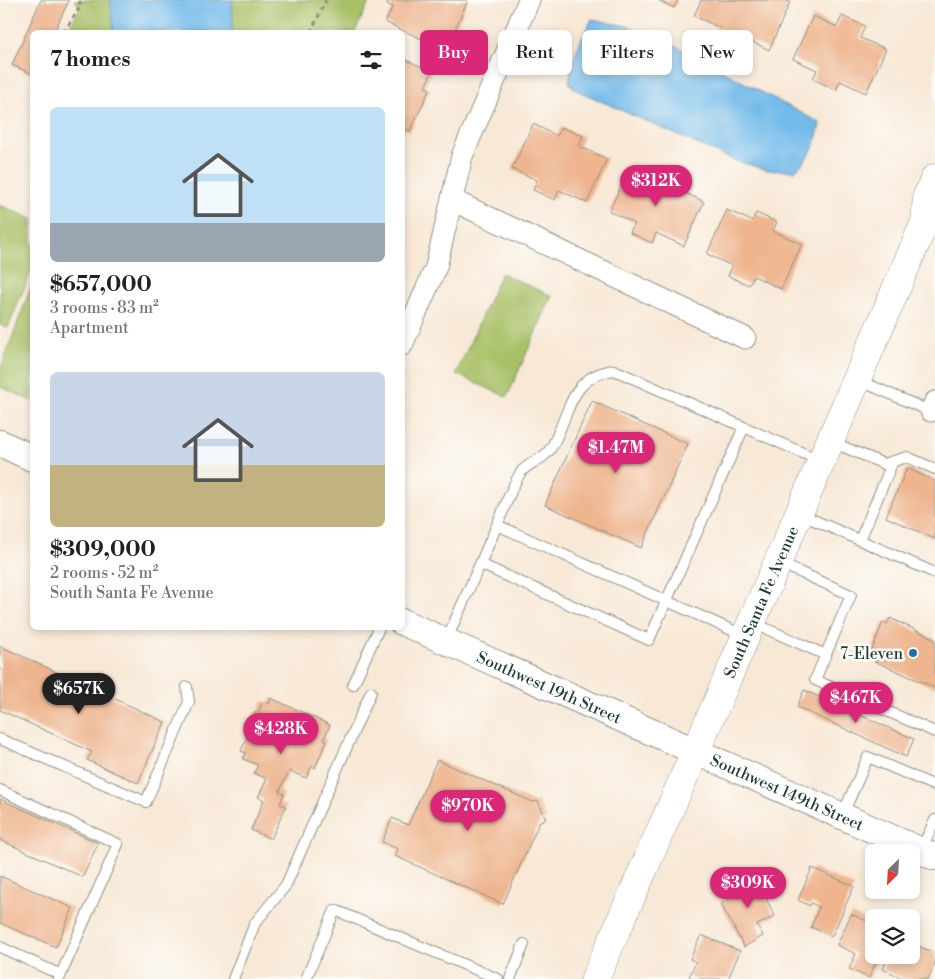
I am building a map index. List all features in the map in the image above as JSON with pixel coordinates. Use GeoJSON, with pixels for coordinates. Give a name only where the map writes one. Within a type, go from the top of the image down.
{"type":"FeatureCollection","features":[{"type":"Feature","properties":{"kind":"main road","name":"South Santa Fe Avenue"},"geometry":{"type":"LineString","coordinates":[[594,979],[696,751],[857,379],[931,220],[927,196],[935,178]]}},
{"type":"Feature","properties":{"kind":"street"},"geometry":{"type":"LineString","coordinates":[[405,338],[436,267],[462,156],[529,0]]}},
{"type":"Feature","properties":{"kind":"street"},"geometry":{"type":"LineString","coordinates":[[452,200],[745,338]]}},
{"type":"Feature","properties":{"kind":"street"},"geometry":{"type":"LineString","coordinates":[[0,443],[30,457]]}},
{"type":"Feature","properties":{"kind":"street","name":"Southwest 19th Street"},"geometry":{"type":"LineString","coordinates":[[405,623],[696,751]]}},
{"type":"Feature","properties":{"kind":"street","name":"Southwest 149th Street"},"geometry":{"type":"LineString","coordinates":[[696,751],[928,854]]}},
{"type":"Feature","properties":{"kind":"lane"},"geometry":{"type":"LineString","coordinates":[[446,642],[521,473],[529,464],[550,450],[576,391],[595,373],[614,370],[744,427],[826,451],[884,464],[907,457],[935,469]]}},
{"type":"Feature","properties":{"kind":"lane"},"geometry":{"type":"LineString","coordinates":[[857,379],[934,409]]}},
{"type":"Feature","properties":{"kind":"lane"},"geometry":{"type":"LineString","coordinates":[[480,564],[649,640],[744,427]]}},
{"type":"Feature","properties":{"kind":"lane"},"geometry":{"type":"LineString","coordinates":[[860,540],[893,461]]}},
{"type":"Feature","properties":{"kind":"lane"},"geometry":{"type":"LineString","coordinates":[[799,514],[935,572]]}},
{"type":"Feature","properties":{"kind":"lane"},"geometry":{"type":"LineString","coordinates":[[497,525],[666,602],[826,655]]}},
{"type":"Feature","properties":{"kind":"lane"},"geometry":{"type":"LineString","coordinates":[[778,563],[851,595],[815,680],[935,732]]}},
{"type":"Feature","properties":{"kind":"lane"},"geometry":{"type":"LineString","coordinates":[[353,685],[378,630]]}},
{"type":"Feature","properties":{"kind":"lane"},"geometry":{"type":"LineString","coordinates":[[0,739],[146,802],[189,702],[187,687]]}},
{"type":"Feature","properties":{"kind":"lane"},"geometry":{"type":"LineString","coordinates":[[233,979],[255,923],[286,884],[371,692]]}},
{"type":"Feature","properties":{"kind":"lane"},"geometry":{"type":"LineString","coordinates":[[841,817],[868,757],[935,786]]}},
{"type":"Feature","properties":{"kind":"lane"},"geometry":{"type":"LineString","coordinates":[[0,790],[118,844],[60,977],[0,947]]}},
{"type":"Feature","properties":{"kind":"lane"},"geometry":{"type":"LineString","coordinates":[[928,854],[935,820]]}},
{"type":"Feature","properties":{"kind":"lane"},"geometry":{"type":"LineString","coordinates":[[306,979],[335,910],[498,979]]}},
{"type":"Feature","properties":{"kind":"lane"},"geometry":{"type":"LineString","coordinates":[[510,979],[524,944]]}},
{"type":"Feature","properties":{"kind":"path"},"geometry":{"type":"LineString","coordinates":[[65,30],[80,7],[80,0]]}},
{"type":"Feature","properties":{"kind":"path"},"geometry":{"type":"LineString","coordinates":[[312,30],[326,0]]}},
{"type":"Feature","properties":{"kind":"green space"},"geometry":{"type":"Polygon","coordinates":[[[74,0],[370,0],[356,30],[68,30],[80,7],[74,0]]]}},
{"type":"Feature","properties":{"kind":"green space"},"geometry":{"type":"Polygon","coordinates":[[[0,205],[30,218],[30,274],[8,328],[0,325],[0,205]]]}},
{"type":"Feature","properties":{"kind":"green space"},"geometry":{"type":"Polygon","coordinates":[[[501,273],[552,296],[507,397],[456,374],[501,273]]]}},
{"type":"Feature","properties":{"kind":"green space"},"geometry":{"type":"Polygon","coordinates":[[[30,289],[30,400],[0,387],[0,370],[30,289]]]}},
{"type":"Feature","properties":{"kind":"water"},"geometry":{"type":"Polygon","coordinates":[[[110,0],[233,0],[232,30],[114,30],[110,0]]]}},
{"type":"Feature","properties":{"kind":"water"},"geometry":{"type":"Polygon","coordinates":[[[592,19],[627,26],[636,30],[586,30],[592,19]]]}},
{"type":"Feature","properties":{"kind":"water"},"geometry":{"type":"Polygon","coordinates":[[[582,38],[582,75],[672,75],[672,45],[679,48],[682,50],[682,75],[730,75],[820,123],[815,144],[809,155],[795,171],[768,170],[733,160],[576,90],[569,82],[570,75],[572,75],[574,57],[582,38]]]}},
{"type":"Feature","properties":{"kind":"building"},"geometry":{"type":"Polygon","coordinates":[[[41,0],[69,0],[55,30],[30,30],[30,73],[12,65],[41,0]]]}},
{"type":"Feature","properties":{"kind":"building"},"geometry":{"type":"Polygon","coordinates":[[[388,0],[468,0],[455,30],[420,30],[420,38],[385,22],[393,7],[387,4],[388,0]]]}},
{"type":"Feature","properties":{"kind":"building"},"geometry":{"type":"Polygon","coordinates":[[[658,0],[678,0],[674,8],[658,0]]]}},
{"type":"Feature","properties":{"kind":"building"},"geometry":{"type":"Polygon","coordinates":[[[701,0],[785,0],[790,2],[769,50],[753,42],[753,30],[719,30],[720,28],[694,16],[701,0]]]}},
{"type":"Feature","properties":{"kind":"building"},"geometry":{"type":"Polygon","coordinates":[[[813,16],[837,27],[842,16],[865,26],[860,38],[886,49],[866,93],[840,81],[836,90],[813,79],[817,70],[793,59],[813,16]]]}},
{"type":"Feature","properties":{"kind":"building"},"geometry":{"type":"Polygon","coordinates":[[[405,59],[420,66],[420,75],[431,75],[425,87],[430,89],[410,131],[405,129],[405,59]]]}},
{"type":"Feature","properties":{"kind":"building"},"geometry":{"type":"Polygon","coordinates":[[[533,124],[557,136],[561,127],[583,136],[579,146],[607,159],[587,203],[559,190],[555,200],[533,190],[537,180],[512,169],[533,124]]]}},
{"type":"Feature","properties":{"kind":"building"},"geometry":{"type":"Polygon","coordinates":[[[630,167],[654,178],[658,170],[680,179],[676,188],[704,202],[684,246],[656,233],[652,243],[630,233],[634,223],[609,211],[630,167]]]}},
{"type":"Feature","properties":{"kind":"building"},"geometry":{"type":"Polygon","coordinates":[[[727,210],[752,221],[756,213],[777,222],[773,231],[802,244],[781,289],[754,276],[749,285],[728,276],[732,266],[707,254],[727,210]]]}},
{"type":"Feature","properties":{"kind":"building"},"geometry":{"type":"Polygon","coordinates":[[[592,401],[688,444],[641,548],[545,505],[592,401]]]}},
{"type":"Feature","properties":{"kind":"building"},"geometry":{"type":"Polygon","coordinates":[[[907,468],[935,481],[935,539],[886,517],[907,468]]]}},
{"type":"Feature","properties":{"kind":"building"},"geometry":{"type":"Polygon","coordinates":[[[890,618],[935,639],[935,688],[872,660],[870,655],[883,622],[887,624],[890,618]]]}},
{"type":"Feature","properties":{"kind":"building"},"geometry":{"type":"Polygon","coordinates":[[[0,646],[165,722],[138,783],[87,760],[92,752],[0,710],[0,646]]]}},
{"type":"Feature","properties":{"kind":"building"},"geometry":{"type":"Polygon","coordinates":[[[804,690],[914,739],[906,757],[797,707],[804,690]]]}},
{"type":"Feature","properties":{"kind":"building"},"geometry":{"type":"Polygon","coordinates":[[[271,698],[330,725],[324,739],[327,740],[315,768],[312,766],[306,778],[289,771],[279,792],[284,794],[280,804],[286,806],[271,839],[251,830],[264,800],[258,797],[267,779],[254,773],[258,765],[243,759],[246,753],[241,751],[252,726],[249,725],[255,712],[258,713],[263,701],[269,704],[271,698]]]}},
{"type":"Feature","properties":{"kind":"building"},"geometry":{"type":"Polygon","coordinates":[[[437,760],[533,802],[538,801],[546,819],[540,821],[503,904],[395,856],[398,849],[382,842],[392,818],[408,825],[437,760]]]}},
{"type":"Feature","properties":{"kind":"building"},"geometry":{"type":"Polygon","coordinates":[[[0,799],[98,843],[83,877],[0,840],[0,799]]]}},
{"type":"Feature","properties":{"kind":"building"},"geometry":{"type":"Polygon","coordinates":[[[812,868],[854,886],[832,936],[811,927],[819,907],[811,903],[810,906],[798,900],[812,868]]]}},
{"type":"Feature","properties":{"kind":"building"},"geometry":{"type":"Polygon","coordinates":[[[752,872],[775,916],[757,925],[763,936],[744,947],[721,904],[739,894],[732,882],[752,872]]]}},
{"type":"Feature","properties":{"kind":"building"},"geometry":{"type":"Polygon","coordinates":[[[0,876],[73,908],[56,947],[0,923],[0,876]]]}},
{"type":"Feature","properties":{"kind":"building"},"geometry":{"type":"Polygon","coordinates":[[[851,914],[865,920],[865,964],[875,964],[869,978],[849,969],[856,954],[837,945],[851,914]]]}},
{"type":"Feature","properties":{"kind":"building"},"geometry":{"type":"Polygon","coordinates":[[[701,935],[740,951],[728,979],[694,979],[689,977],[696,962],[690,959],[701,935]]]}},
{"type":"Feature","properties":{"kind":"building"},"geometry":{"type":"Polygon","coordinates":[[[920,947],[935,953],[935,964],[928,979],[904,979],[883,969],[885,964],[920,964],[920,947]]]}},
{"type":"Feature","properties":{"kind":"place","name":"7-Eleven"},"geometry":{"type":"Point","coordinates":[913,653]}}]}
